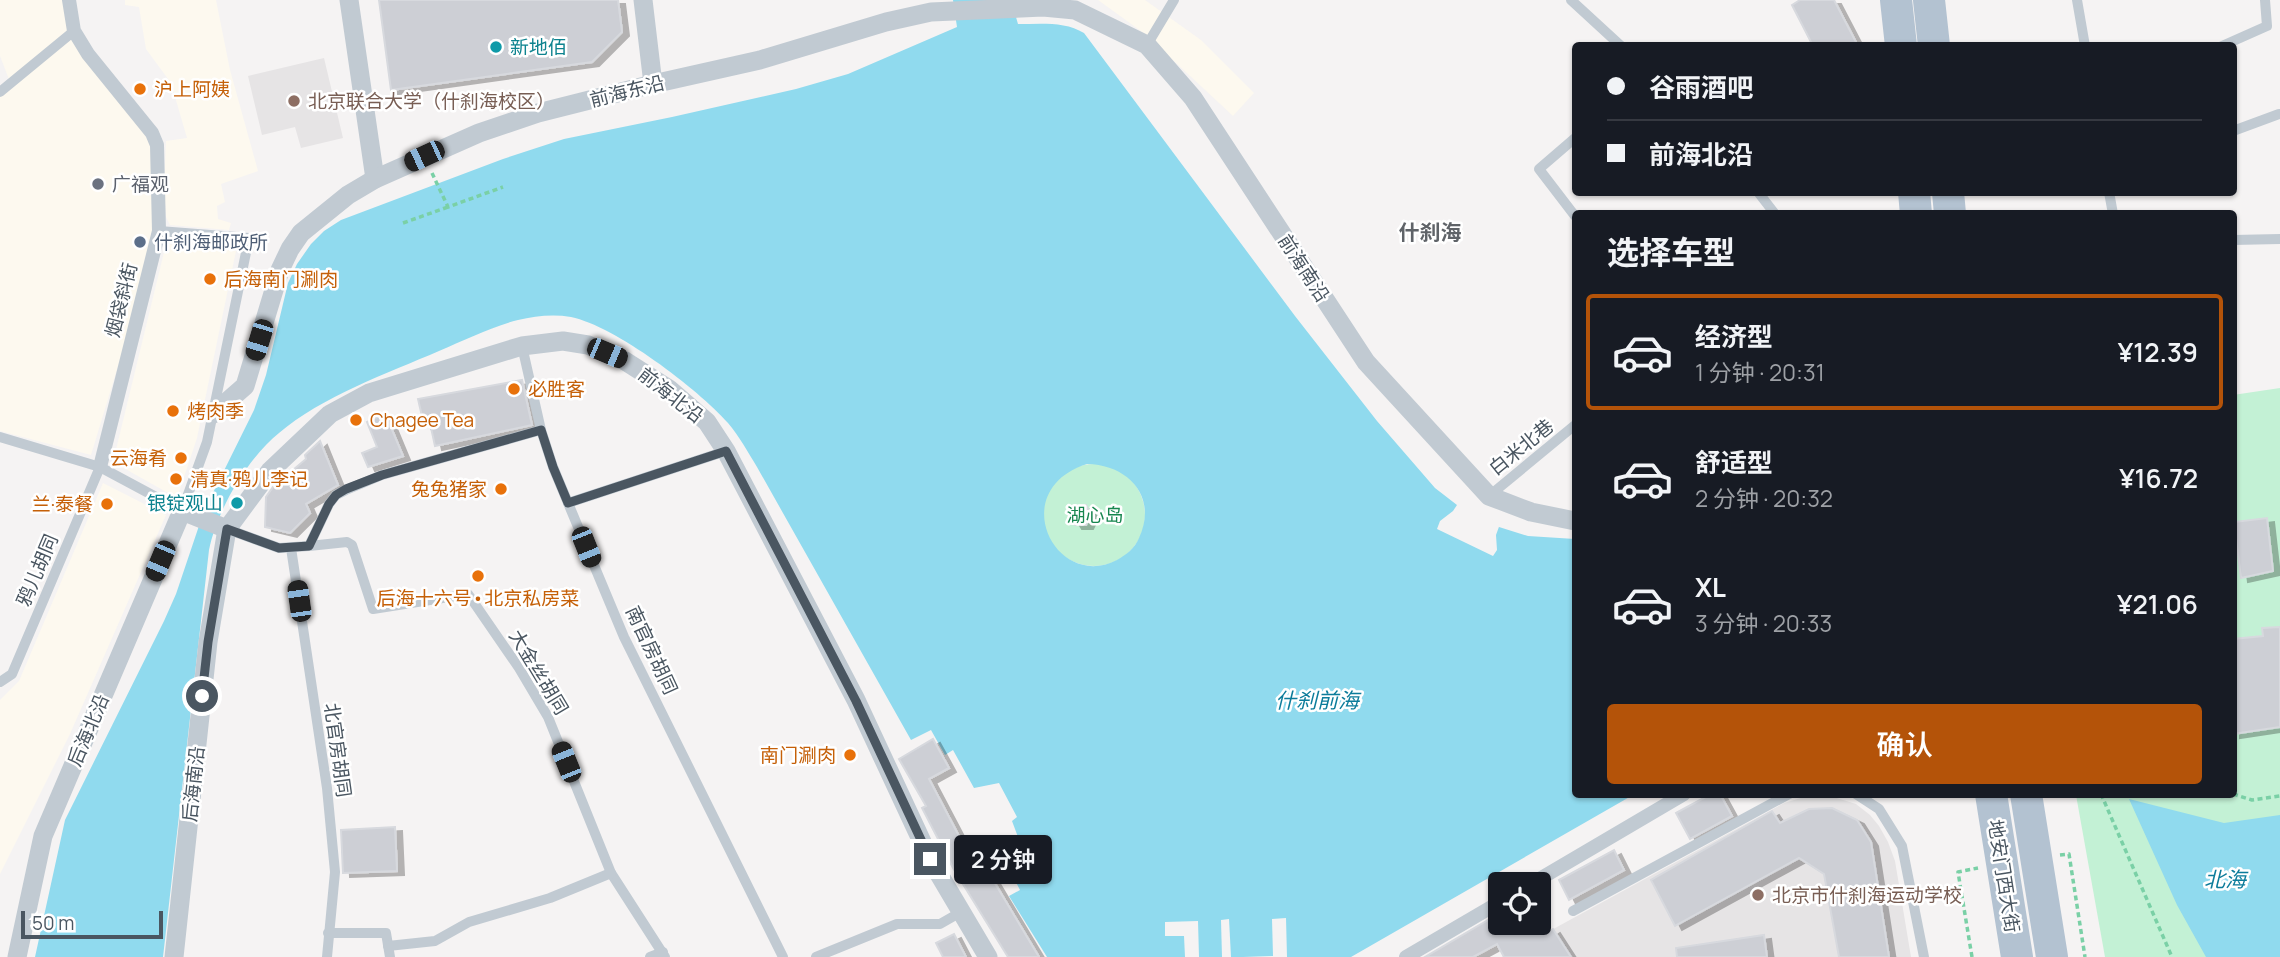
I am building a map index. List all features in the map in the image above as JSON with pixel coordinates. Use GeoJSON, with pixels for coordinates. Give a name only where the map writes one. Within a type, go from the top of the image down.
{"type":"FeatureCollection","features":[{"type":"Feature","properties":{"kind":"main road"},"geometry":{"type":"LineString","coordinates":[[1896,0],[1900,42]]}},
{"type":"Feature","properties":{"kind":"main road"},"geometry":{"type":"LineString","coordinates":[[1929,0],[1934,42]]}},
{"type":"Feature","properties":{"kind":"main road","name":"地安门西大街"},"geometry":{"type":"LineString","coordinates":[[1992,798],[2017,957]]}},
{"type":"Feature","properties":{"kind":"main road","name":"地安门西大街"},"geometry":{"type":"LineString","coordinates":[[2027,798],[2052,957]]}},
{"type":"Feature","properties":{"kind":"street","name":"烟袋斜街"},"geometry":{"type":"LineString","coordinates":[[69,0],[74,31],[88,54],[152,133],[156,145],[159,231],[100,467]]}},
{"type":"Feature","properties":{"kind":"street"},"geometry":{"type":"LineString","coordinates":[[349,0],[375,179]]}},
{"type":"Feature","properties":{"kind":"street"},"geometry":{"type":"LineString","coordinates":[[643,0],[653,83]]}},
{"type":"Feature","properties":{"kind":"street","name":"前海东沿"},"geometry":{"type":"LineString","coordinates":[[213,414],[245,386],[280,270],[301,233],[348,195],[375,179],[435,151],[515,121],[653,83],[760,60],[930,6],[1042,4]]}},
{"type":"Feature","properties":{"kind":"street","name":"前海南沿"},"geometry":{"type":"LineString","coordinates":[[1042,4],[1075,10],[1147,45],[1193,98],[1366,362],[1489,496],[1531,512],[1572,520]]}},
{"type":"Feature","properties":{"kind":"street","name":"前海北沿"},"geometry":{"type":"LineString","coordinates":[[225,528],[270,471],[330,414],[369,393],[522,346],[563,341],[588,345],[625,361],[685,401],[707,422],[726,451],[856,701],[930,859],[988,957]]}},
{"type":"Feature","properties":{"kind":"street"},"geometry":{"type":"LineString","coordinates":[[184,512],[225,528]]}},
{"type":"Feature","properties":{"kind":"street","name":"后海北沿"},"geometry":{"type":"LineString","coordinates":[[17,957],[43,836],[184,512]]}},
{"type":"Feature","properties":{"kind":"street","name":"后海南沿"},"geometry":{"type":"LineString","coordinates":[[174,957],[208,642],[225,528]]}},
{"type":"Feature","properties":{"kind":"street"},"geometry":{"type":"LineString","coordinates":[[1551,872],[1677,798]]}},
{"type":"Feature","properties":{"kind":"street"},"geometry":{"type":"LineString","coordinates":[[1406,957],[1488,909]]}},
{"type":"Feature","properties":{"kind":"lane"},"geometry":{"type":"LineString","coordinates":[[1147,45],[1174,0]]}},
{"type":"Feature","properties":{"kind":"lane"},"geometry":{"type":"LineString","coordinates":[[1571,0],[1618,42]]}},
{"type":"Feature","properties":{"kind":"lane"},"geometry":{"type":"LineString","coordinates":[[2077,0],[2084,42]]}},
{"type":"Feature","properties":{"kind":"lane"},"geometry":{"type":"LineString","coordinates":[[2231,42],[2267,26],[2264,0]]}},
{"type":"Feature","properties":{"kind":"lane"},"geometry":{"type":"LineString","coordinates":[[0,92],[74,31]]}},
{"type":"Feature","properties":{"kind":"lane"},"geometry":{"type":"LineString","coordinates":[[2237,130],[2279,114]]}},
{"type":"Feature","properties":{"kind":"lane"},"geometry":{"type":"LineString","coordinates":[[1572,141],[1539,169],[1572,212]]}},
{"type":"Feature","properties":{"kind":"lane"},"geometry":{"type":"LineString","coordinates":[[1761,196],[1772,210]]}},
{"type":"Feature","properties":{"kind":"lane"},"geometry":{"type":"LineString","coordinates":[[0,437],[100,467],[184,512],[207,442],[249,238],[159,231]]}},
{"type":"Feature","properties":{"kind":"lane"},"geometry":{"type":"LineString","coordinates":[[2237,240],[2280,239]]}},
{"type":"Feature","properties":{"kind":"lane","name":"南官房胡同"},"geometry":{"type":"LineString","coordinates":[[522,346],[541,430],[553,467],[624,637],[783,957]]}},
{"type":"Feature","properties":{"kind":"lane","name":"白米北巷"},"geometry":{"type":"LineString","coordinates":[[1489,496],[1572,427]]}},
{"type":"Feature","properties":{"kind":"lane"},"geometry":{"type":"LineString","coordinates":[[225,528],[279,548],[309,546],[329,504],[336,495],[346,489],[382,475],[541,430]]}},
{"type":"Feature","properties":{"kind":"lane"},"geometry":{"type":"LineString","coordinates":[[568,503],[726,451]]}},
{"type":"Feature","properties":{"kind":"lane","name":"鸦儿胡同"},"geometry":{"type":"LineString","coordinates":[[0,682],[12,674],[100,467]]}},
{"type":"Feature","properties":{"kind":"lane","name":"大金丝胡同"},"geometry":{"type":"LineString","coordinates":[[309,546],[346,542],[352,545],[373,609],[468,594],[519,668],[548,717],[611,873],[664,955]]}},
{"type":"Feature","properties":{"kind":"lane","name":"北官房胡同"},"geometry":{"type":"LineString","coordinates":[[291,548],[327,788],[335,872],[327,957]]}},
{"type":"Feature","properties":{"kind":"lane"},"geometry":{"type":"LineString","coordinates":[[1573,911],[1781,798]]}},
{"type":"Feature","properties":{"kind":"lane"},"geometry":{"type":"LineString","coordinates":[[1862,798],[1879,809],[1902,846],[1924,957]]}},
{"type":"Feature","properties":{"kind":"lane"},"geometry":{"type":"LineString","coordinates":[[328,933],[386,933],[389,952],[435,941],[469,922],[550,898],[611,873]]}},
{"type":"Feature","properties":{"kind":"lane"},"geometry":{"type":"LineString","coordinates":[[816,957],[897,924],[940,924],[961,912]]}},
{"type":"Feature","properties":{"kind":"lane"},"geometry":{"type":"LineString","coordinates":[[650,957],[664,955]]}},
{"type":"Feature","properties":{"kind":"path"},"geometry":{"type":"LineString","coordinates":[[404,223],[503,187]]}},
{"type":"Feature","properties":{"kind":"path"},"geometry":{"type":"LineString","coordinates":[[441,192],[448,206]]}},
{"type":"Feature","properties":{"kind":"path"},"geometry":{"type":"LineString","coordinates":[[2237,795],[2252,800],[2280,796]]}},
{"type":"Feature","properties":{"kind":"path"},"geometry":{"type":"LineString","coordinates":[[2103,798],[2172,957]]}},
{"type":"Feature","properties":{"kind":"path"},"geometry":{"type":"LineString","coordinates":[[2069,854],[2085,957]]}},
{"type":"Feature","properties":{"kind":"path"},"geometry":{"type":"LineString","coordinates":[[1958,872],[1972,957]]}},
{"type":"Feature","properties":{"kind":"shaded area"},"geometry":{"type":"Polygon","coordinates":[[[0,0],[69,0],[74,31],[152,133],[159,231],[91,455],[0,431],[0,92],[10,82],[0,56],[0,0]]]}},
{"type":"Feature","properties":{"kind":"shaded area"},"geometry":{"type":"Polygon","coordinates":[[[125,0],[216,0],[230,70],[258,171],[221,184],[225,202],[217,206],[218,219],[231,223],[229,230],[170,225],[166,217],[166,141],[187,138],[171,83],[146,49],[139,7],[125,5],[125,0]]]}},
{"type":"Feature","properties":{"kind":"shaded area"},"geometry":{"type":"Polygon","coordinates":[[[1098,0],[1145,0],[1201,40],[1254,93],[1233,116],[1145,34],[1098,0]]]}},
{"type":"Feature","properties":{"kind":"shaded area","name":"北京联合大学（什刹海校区）"},"geometry":{"type":"Polygon","coordinates":[[[324,58],[343,138],[301,148],[295,127],[262,135],[248,76],[324,58]]]}},
{"type":"Feature","properties":{"kind":"shaded area"},"geometry":{"type":"Polygon","coordinates":[[[166,244],[236,251],[197,438],[177,498],[113,462],[166,244]]]}},
{"type":"Feature","properties":{"kind":"shaded area"},"geometry":{"type":"Polygon","coordinates":[[[103,483],[166,515],[70,734],[0,874],[0,700],[19,681],[103,483]]]}},
{"type":"Feature","properties":{"kind":"shaded area","name":"北京市什刹海运动学校"},"geometry":{"type":"Polygon","coordinates":[[[1801,798],[1836,798],[1856,804],[1870,815],[1888,842],[1895,861],[1911,957],[1502,957],[1542,935],[1551,935],[1551,930],[1784,803],[1801,798]]]}},
{"type":"Feature","properties":{"kind":"green space"},"geometry":{"type":"Polygon","coordinates":[[[2280,388],[2280,957],[2105,957],[2077,798],[2237,798],[2237,394],[2280,388]]]}},
{"type":"Feature","properties":{"kind":"green space","name":"湖心岛"},"geometry":{"type":"Polygon","coordinates":[[[1094,464],[1113,468],[1130,479],[1141,496],[1145,515],[1141,534],[1130,551],[1113,562],[1094,566],[1075,562],[1058,551],[1047,534],[1043,515],[1047,496],[1058,479],[1075,468],[1094,464]]]}},
{"type":"Feature","properties":{"kind":"water","name":"什刹前海"},"geometry":{"type":"Polygon","coordinates":[[[953,0],[1011,0],[1018,24],[1061,25],[1084,33],[1295,316],[1377,421],[1435,488],[1457,505],[1499,527],[1528,536],[1572,539],[1572,798],[1628,798],[1499,872],[1488,872],[1488,878],[1351,957],[1047,957],[1009,896],[1020,890],[1004,859],[1012,851],[1011,847],[1018,837],[1012,821],[1017,817],[999,783],[974,788],[953,750],[945,755],[931,730],[911,740],[757,467],[732,428],[677,377],[610,333],[571,317],[537,317],[488,330],[335,397],[279,433],[245,471],[226,502],[209,550],[163,957],[35,957],[65,820],[176,594],[204,511],[254,410],[266,375],[288,283],[311,244],[341,220],[564,139],[796,89],[848,74],[957,27],[953,0]],[[1087,464],[1062,477],[1048,494],[1044,514],[1048,534],[1059,551],[1075,562],[1095,566],[1117,560],[1130,551],[1137,542],[1144,523],[1145,509],[1136,486],[1116,470],[1087,464]]]}},
{"type":"Feature","properties":{"kind":"water","name":"北海"},"geometry":{"type":"Polygon","coordinates":[[[2129,799],[2224,823],[2280,815],[2280,957],[2206,957],[2177,905],[2129,799]]]}},
{"type":"Feature","properties":{"kind":"pier"},"geometry":{"type":"Polygon","coordinates":[[[1459,502],[1500,524],[1496,535],[1497,550],[1493,556],[1437,529],[1440,521],[1453,511],[1459,502]]]}},
{"type":"Feature","properties":{"kind":"pier"},"geometry":{"type":"Polygon","coordinates":[[[1286,918],[1287,957],[1243,957],[1273,956],[1272,919],[1286,918]]]}},
{"type":"Feature","properties":{"kind":"pier"},"geometry":{"type":"Polygon","coordinates":[[[1229,919],[1231,957],[1222,957],[1221,920],[1229,919]]]}},
{"type":"Feature","properties":{"kind":"pier"},"geometry":{"type":"Polygon","coordinates":[[[1198,921],[1199,957],[1185,957],[1184,936],[1165,936],[1165,922],[1198,921]]]}},
{"type":"Feature","properties":{"kind":"building","name":"新地佰"},"geometry":{"type":"Polygon","coordinates":[[[379,0],[618,0],[622,32],[592,62],[391,90],[379,0]]]}},
{"type":"Feature","properties":{"kind":"building"},"geometry":{"type":"Polygon","coordinates":[[[1800,0],[1834,0],[1856,42],[1811,42],[1792,5],[1800,0]]]}},
{"type":"Feature","properties":{"kind":"building"},"geometry":{"type":"Polygon","coordinates":[[[522,380],[532,425],[435,446],[430,423],[424,425],[418,399],[522,380]]]}},
{"type":"Feature","properties":{"kind":"building"},"geometry":{"type":"Polygon","coordinates":[[[385,413],[403,456],[368,467],[362,453],[377,447],[367,422],[385,413]]]}},
{"type":"Feature","properties":{"kind":"building"},"geometry":{"type":"Polygon","coordinates":[[[320,441],[338,485],[306,504],[310,513],[290,533],[265,527],[266,497],[273,487],[306,459],[305,455],[320,441]]]}},
{"type":"Feature","properties":{"kind":"building"},"geometry":{"type":"Polygon","coordinates":[[[1086,505],[1091,515],[1086,525],[1075,525],[1069,515],[1075,506],[1086,505]]]}},
{"type":"Feature","properties":{"kind":"building"},"geometry":{"type":"Polygon","coordinates":[[[2267,518],[2273,571],[2241,578],[2237,522],[2267,518]]]}},
{"type":"Feature","properties":{"kind":"building"},"geometry":{"type":"Polygon","coordinates":[[[2280,627],[2280,727],[2237,733],[2237,639],[2263,636],[2262,628],[2280,627]]]}},
{"type":"Feature","properties":{"kind":"building"},"geometry":{"type":"Polygon","coordinates":[[[933,739],[949,768],[929,779],[982,880],[990,875],[1039,957],[1008,957],[953,868],[922,808],[926,806],[899,759],[933,739]]]}},
{"type":"Feature","properties":{"kind":"building"},"geometry":{"type":"Polygon","coordinates":[[[1704,798],[1722,798],[1732,816],[1690,839],[1676,813],[1704,798]]]}},
{"type":"Feature","properties":{"kind":"building"},"geometry":{"type":"Polygon","coordinates":[[[1832,808],[1857,820],[1871,842],[1889,957],[1839,957],[1824,874],[1799,858],[1675,926],[1651,880],[1772,811],[1780,823],[1809,809],[1832,808]]]}},
{"type":"Feature","properties":{"kind":"building"},"geometry":{"type":"Polygon","coordinates":[[[395,827],[397,871],[343,873],[341,830],[395,827]]]}},
{"type":"Feature","properties":{"kind":"building"},"geometry":{"type":"Polygon","coordinates":[[[1614,850],[1624,870],[1569,900],[1559,880],[1614,850]]]}},
{"type":"Feature","properties":{"kind":"building"},"geometry":{"type":"Polygon","coordinates":[[[1488,920],[1488,935],[1551,935],[1553,929],[1571,957],[1504,957],[1497,944],[1473,957],[1425,957],[1488,920]]]}},
{"type":"Feature","properties":{"kind":"building"},"geometry":{"type":"Polygon","coordinates":[[[954,934],[966,957],[943,957],[936,943],[954,934]]]}},
{"type":"Feature","properties":{"kind":"building"},"geometry":{"type":"Polygon","coordinates":[[[1764,935],[1767,957],[1677,957],[1676,948],[1764,935]]]}},
{"type":"Feature","properties":{"kind":"place","name":"新地佰"},"geometry":{"type":"Point","coordinates":[496,47]}},
{"type":"Feature","properties":{"kind":"place","name":"沪上阿姨"},"geometry":{"type":"Point","coordinates":[140,89]}},
{"type":"Feature","properties":{"kind":"place","name":"北京联合大学（什刹海校区）"},"geometry":{"type":"Point","coordinates":[294,101]}},
{"type":"Feature","properties":{"kind":"place","name":"广福观"},"geometry":{"type":"Point","coordinates":[98,184]}},
{"type":"Feature","properties":{"kind":"place","name":"什刹海邮政所"},"geometry":{"type":"Point","coordinates":[140,242]}},
{"type":"Feature","properties":{"kind":"place","name":"后海南门涮肉"},"geometry":{"type":"Point","coordinates":[210,279]}},
{"type":"Feature","properties":{"kind":"place","name":"必胜客"},"geometry":{"type":"Point","coordinates":[514,389]}},
{"type":"Feature","properties":{"kind":"place","name":"烤肉季"},"geometry":{"type":"Point","coordinates":[173,411]}},
{"type":"Feature","properties":{"kind":"place","name":"Chagee Tea"},"geometry":{"type":"Point","coordinates":[356,420]}},
{"type":"Feature","properties":{"kind":"place","name":"云海肴"},"geometry":{"type":"Point","coordinates":[181,458]}},
{"type":"Feature","properties":{"kind":"place","name":"清真·鸦儿李记"},"geometry":{"type":"Point","coordinates":[176,479]}},
{"type":"Feature","properties":{"kind":"place","name":"兔兔猪家"},"geometry":{"type":"Point","coordinates":[501,489]}},
{"type":"Feature","properties":{"kind":"place","name":"银锭观山"},"geometry":{"type":"Point","coordinates":[237,503]}},
{"type":"Feature","properties":{"kind":"place","name":"兰·泰餐"},"geometry":{"type":"Point","coordinates":[107,504]}},
{"type":"Feature","properties":{"kind":"place","name":"后海十六号•北京私房菜"},"geometry":{"type":"Point","coordinates":[478,576]}},
{"type":"Feature","properties":{"kind":"place","name":"南门涮肉"},"geometry":{"type":"Point","coordinates":[850,755]}},
{"type":"Feature","properties":{"kind":"place","name":"北京市什刹海运动学校"},"geometry":{"type":"Point","coordinates":[1758,895]}},
{"type":"Feature","properties":{"kind":"district","name":"什刹海"},"geometry":{"type":"Point","coordinates":[1430,232]}},
{"type":"Feature","properties":{"kind":"route"},"geometry":{"type":"LineString","coordinates":[[202,696],[227,529],[279,548],[309,546],[329,504],[336,495],[346,489],[453,453],[541,430],[568,503],[726,451],[856,701],[930,859]]}}]}
